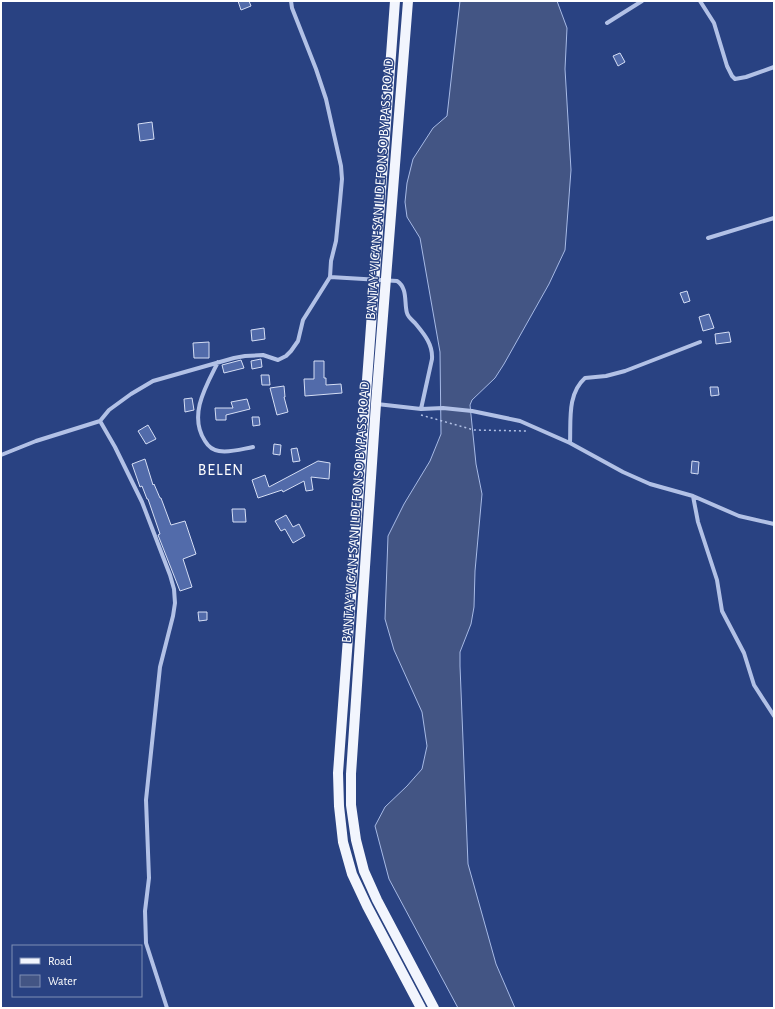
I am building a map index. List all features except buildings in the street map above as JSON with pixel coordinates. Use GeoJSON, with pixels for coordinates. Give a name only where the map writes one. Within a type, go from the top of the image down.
{"type":"FeatureCollection","features":[{"type":"Feature","properties":{"kind":"main road","name":"BANTAY-VIGAN-SAN ILDEFONSO BYPASS ROAD"},"geometry":{"type":"LineString","coordinates":[[395,1],[338,773],[339,806],[343,842],[352,874],[367,906],[421,1008]]}},
{"type":"Feature","properties":{"kind":"main road","name":"BANTAY-VIGAN-SAN ILDEFONSO BYPASS ROAD"},"geometry":{"type":"LineString","coordinates":[[408,1],[376,404],[351,774],[351,806],[356,840],[364,871],[377,900],[434,1008]]}},
{"type":"Feature","properties":{"kind":"street"},"geometry":{"type":"LineString","coordinates":[[1,455],[36,441],[100,421],[109,410],[141,387],[169,376],[245,356],[263,355],[278,360],[286,356],[298,341],[303,320],[330,277],[331,262],[336,241],[342,179],[341,166],[326,99],[292,8],[291,1]]}},
{"type":"Feature","properties":{"kind":"street"},"geometry":{"type":"LineString","coordinates":[[607,23],[642,1]]}},
{"type":"Feature","properties":{"kind":"street"},"geometry":{"type":"LineString","coordinates":[[700,1],[714,23],[727,66],[732,76],[735,78],[746,77],[774,67]]}},
{"type":"Feature","properties":{"kind":"street"},"geometry":{"type":"LineString","coordinates":[[708,238],[774,218]]}},
{"type":"Feature","properties":{"kind":"street"},"geometry":{"type":"LineString","coordinates":[[330,277],[374,281],[397,281],[401,284],[407,314],[430,343],[432,351],[432,359],[421,409]]}},
{"type":"Feature","properties":{"kind":"street"},"geometry":{"type":"LineString","coordinates":[[570,443],[571,403],[577,389],[585,378],[606,376],[625,371],[700,342]]}},
{"type":"Feature","properties":{"kind":"street"},"geometry":{"type":"LineString","coordinates":[[218,362],[204,390],[199,407],[199,430],[208,446],[214,450],[226,452],[253,447]]}},
{"type":"Feature","properties":{"kind":"street"},"geometry":{"type":"LineString","coordinates":[[366,402],[421,409],[443,408],[472,411],[520,421],[570,443],[623,472],[650,484],[693,496],[739,516],[774,524]]}},
{"type":"Feature","properties":{"kind":"street"},"geometry":{"type":"LineString","coordinates":[[100,421],[118,452],[142,502],[174,589],[175,603],[173,616],[160,667],[146,800],[149,878],[145,911],[146,943],[167,1008]]}},
{"type":"Feature","properties":{"kind":"street"},"geometry":{"type":"LineString","coordinates":[[693,496],[698,522],[717,580],[722,612],[744,653],[754,685],[774,716]]}},
{"type":"Feature","properties":{"kind":"path"},"geometry":{"type":"LineString","coordinates":[[421,409],[421,416],[474,430],[530,431]]}},
{"type":"Feature","properties":{"kind":"water"},"geometry":{"type":"Polygon","coordinates":[[[460,1],[557,1],[567,28],[565,69],[571,170],[565,250],[549,284],[504,364],[495,378],[472,400],[470,405],[476,464],[482,494],[475,571],[474,607],[471,624],[460,652],[468,864],[496,964],[515,1008],[458,1008],[389,879],[375,826],[385,807],[422,769],[427,746],[422,712],[394,650],[385,619],[388,536],[404,504],[430,461],[441,434],[440,352],[420,238],[407,217],[405,202],[407,183],[413,159],[433,128],[447,116],[460,1]]]}},
{"type":"Feature","properties":{"kind":"district","name":"BELEN"},"geometry":{"type":"Point","coordinates":[221,469]}}]}
